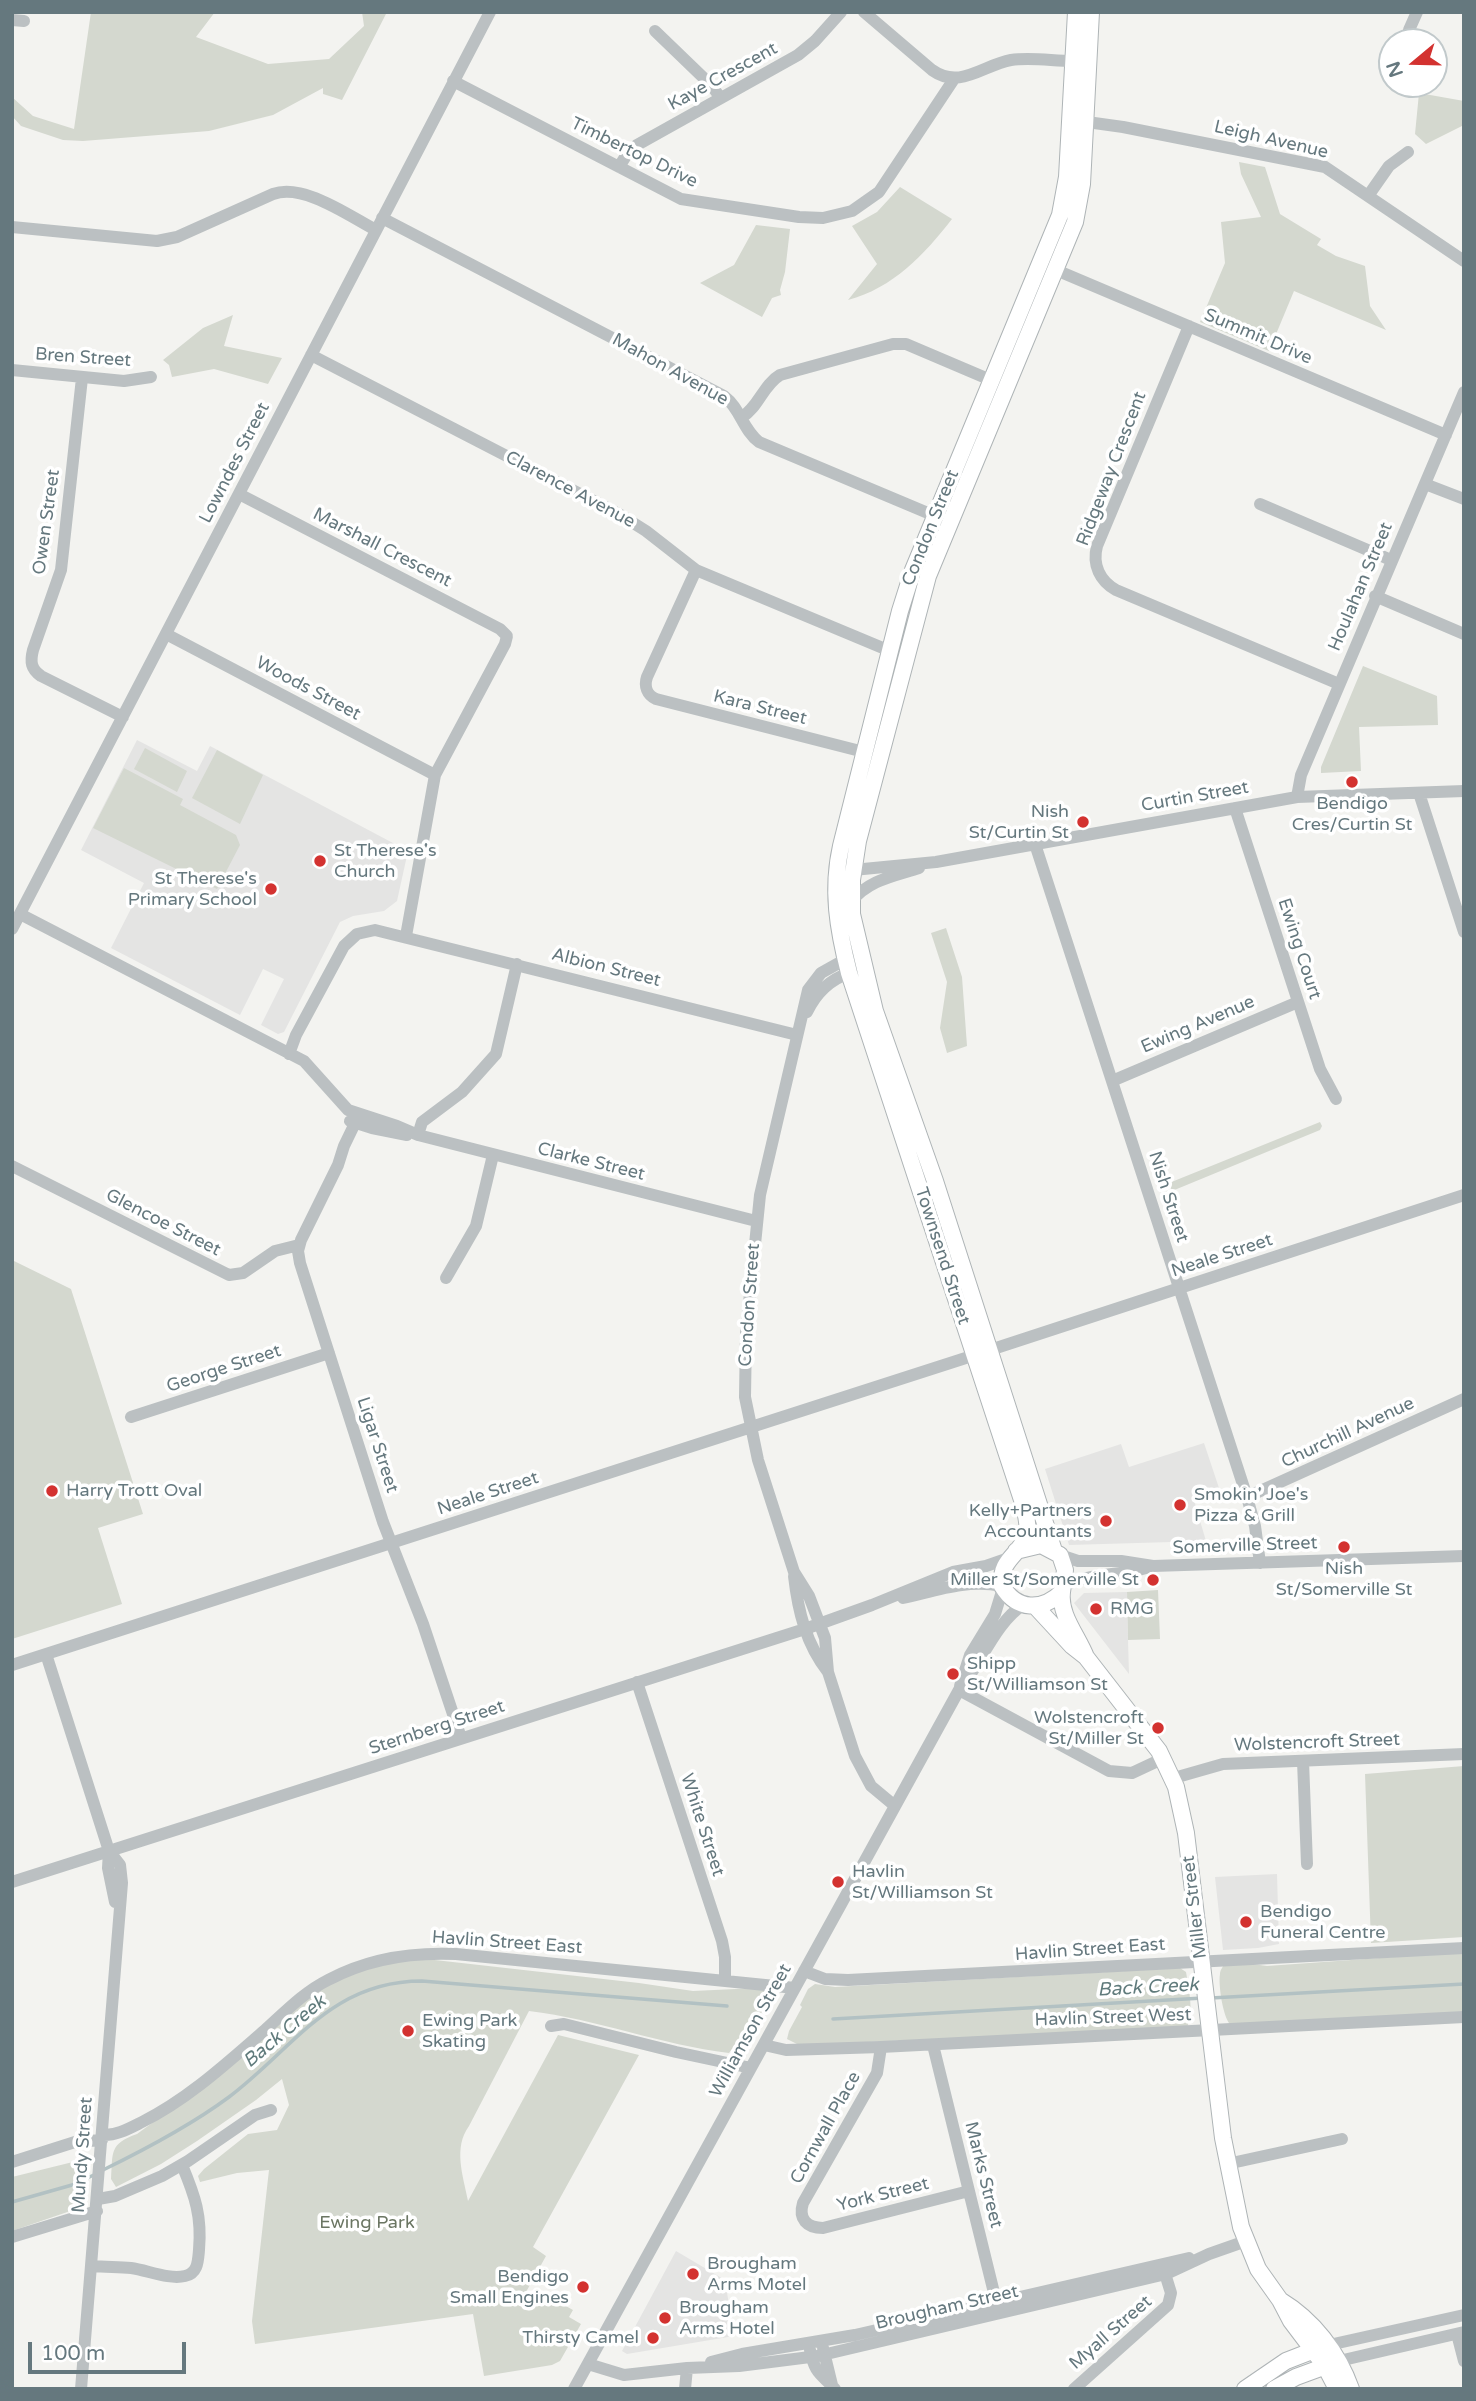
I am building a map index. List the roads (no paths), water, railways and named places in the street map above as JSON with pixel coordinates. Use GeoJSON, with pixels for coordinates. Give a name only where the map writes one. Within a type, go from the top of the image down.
{"type":"FeatureCollection","features":[{"type":"Feature","properties":{"kind":"main road","name":"Condon Street"},"geometry":{"type":"LineString","coordinates":[[942,519],[1056,270],[1080,202],[1087,122],[1076,12]]}},
{"type":"Feature","properties":{"kind":"main road","name":"Condon Street"},"geometry":{"type":"LineString","coordinates":[[847,966],[838,923],[836,874],[864,752],[928,576],[942,519],[993,381],[1054,234],[1065,196],[1081,61],[1091,12]]}},
{"type":"Feature","properties":{"kind":"main road","name":"Condon Street"},"geometry":{"type":"LineString","coordinates":[[862,961],[853,924],[853,870],[898,654]]}},
{"type":"Feature","properties":{"kind":"main road"},"geometry":{"type":"LineString","coordinates":[[847,966],[848,938],[843,888],[846,878],[853,870]]}},
{"type":"Feature","properties":{"kind":"main road","name":"Townsend Street"},"geometry":{"type":"LineString","coordinates":[[862,961],[887,1049],[931,1168],[1027,1516],[1027,1533],[1013,1554]]}},
{"type":"Feature","properties":{"kind":"main road","name":"Townsend Street"},"geometry":{"type":"LineString","coordinates":[[847,966],[982,1352],[1039,1497],[1047,1533],[1057,1553]]}},
{"type":"Feature","properties":{"kind":"main road"},"geometry":{"type":"LineString","coordinates":[[1036,1545],[1057,1553],[1065,1570],[1063,1589],[1049,1602],[1030,1605],[1012,1597],[1003,1587],[1003,1573],[1013,1554],[1036,1545]]}},
{"type":"Feature","properties":{"kind":"main road","name":"Miller Street"},"geometry":{"type":"LineString","coordinates":[[1063,1589],[1065,1613],[1086,1657]]}},
{"type":"Feature","properties":{"kind":"main road","name":"Miller Street"},"geometry":{"type":"LineString","coordinates":[[1030,1605],[1086,1657],[1149,1735],[1174,1778],[1184,1821],[1227,2164],[1246,2242],[1258,2269],[1291,2321],[1322,2347]]}},
{"type":"Feature","properties":{"kind":"main road","name":"Miller Street"},"geometry":{"type":"LineString","coordinates":[[1280,2300],[1299,2312],[1322,2347]]}},
{"type":"Feature","properties":{"kind":"main road"},"geometry":{"type":"LineString","coordinates":[[1275,2367],[1290,2348],[1291,2321]]}},
{"type":"Feature","properties":{"kind":"main road"},"geometry":{"type":"LineString","coordinates":[[1245,2389],[1275,2367],[1322,2347],[1351,2389]]}},
{"type":"Feature","properties":{"kind":"main road"},"geometry":{"type":"LineString","coordinates":[[1274,2389],[1332,2364]]}},
{"type":"Feature","properties":{"kind":"main road"},"geometry":{"type":"LineString","coordinates":[[1332,2364],[1337,2389]]}},
{"type":"Feature","properties":{"kind":"street","name":"Lowndes Street"},"geometry":{"type":"LineString","coordinates":[[12,929],[19,908],[123,717],[490,12]]}},
{"type":"Feature","properties":{"kind":"street","name":"Kaye Crescent"},"geometry":{"type":"LineString","coordinates":[[619,167],[625,156],[637,145],[804,51],[841,12]]}},
{"type":"Feature","properties":{"kind":"street"},"geometry":{"type":"LineString","coordinates":[[864,12],[932,71],[954,79],[1009,60],[1081,61]]}},
{"type":"Feature","properties":{"kind":"street"},"geometry":{"type":"LineString","coordinates":[[1410,28],[1417,12]]}},
{"type":"Feature","properties":{"kind":"street"},"geometry":{"type":"LineString","coordinates":[[655,31],[720,97]]}},
{"type":"Feature","properties":{"kind":"street","name":"Timbertop Drive"},"geometry":{"type":"LineString","coordinates":[[453,81],[687,201],[799,217],[833,217],[862,206],[879,192],[954,79]]}},
{"type":"Feature","properties":{"kind":"street","name":"Leigh Avenue"},"geometry":{"type":"LineString","coordinates":[[1087,122],[1115,125],[1319,165],[1464,261]]}},
{"type":"Feature","properties":{"kind":"street"},"geometry":{"type":"LineString","coordinates":[[1368,196],[1389,166],[1408,152]]}},
{"type":"Feature","properties":{"kind":"street","name":"Mahon Avenue"},"geometry":{"type":"LineString","coordinates":[[12,228],[157,241],[177,237],[273,194],[287,190],[306,194],[379,224],[723,396],[733,403],[750,434],[759,442],[942,519]]}},
{"type":"Feature","properties":{"kind":"street","name":"Summit Drive"},"geometry":{"type":"LineString","coordinates":[[1056,270],[1446,436]]}},
{"type":"Feature","properties":{"kind":"street","name":"Ridgeway Crescent"},"geometry":{"type":"LineString","coordinates":[[1189,327],[1097,546],[1095,559],[1099,574],[1108,586],[1116,590],[1339,684]]}},
{"type":"Feature","properties":{"kind":"street"},"geometry":{"type":"LineString","coordinates":[[741,418],[754,409],[770,382],[780,375],[893,344],[905,344],[993,381]]}},
{"type":"Feature","properties":{"kind":"street","name":"Clarence Avenue"},"geometry":{"type":"LineString","coordinates":[[311,355],[619,514],[646,531],[696,570],[898,654]]}},
{"type":"Feature","properties":{"kind":"street","name":"Bren Street"},"geometry":{"type":"LineString","coordinates":[[12,370],[124,381],[151,377]]}},
{"type":"Feature","properties":{"kind":"street","name":"Owen Street"},"geometry":{"type":"LineString","coordinates":[[82,378],[61,570],[26,669],[123,717]]}},
{"type":"Feature","properties":{"kind":"street","name":"Houlahan Street"},"geometry":{"type":"LineString","coordinates":[[1297,797],[1301,775],[1464,392]]}},
{"type":"Feature","properties":{"kind":"street"},"geometry":{"type":"LineString","coordinates":[[1425,484],[1464,499]]}},
{"type":"Feature","properties":{"kind":"street","name":"Marshall Crescent"},"geometry":{"type":"LineString","coordinates":[[239,494],[512,634],[435,775],[405,936]]}},
{"type":"Feature","properties":{"kind":"street"},"geometry":{"type":"LineString","coordinates":[[1260,504],[1391,559]]}},
{"type":"Feature","properties":{"kind":"street","name":"Kara Street"},"geometry":{"type":"LineString","coordinates":[[696,570],[647,677],[643,697],[864,752]]}},
{"type":"Feature","properties":{"kind":"street"},"geometry":{"type":"LineString","coordinates":[[1375,596],[1464,634]]}},
{"type":"Feature","properties":{"kind":"street","name":"Woods Street"},"geometry":{"type":"LineString","coordinates":[[166,634],[435,775]]}},
{"type":"Feature","properties":{"kind":"street","name":"Curtin Street"},"geometry":{"type":"LineString","coordinates":[[853,870],[936,862],[1297,797],[1464,791]]}},
{"type":"Feature","properties":{"kind":"street"},"geometry":{"type":"LineString","coordinates":[[1419,793],[1464,932]]}},
{"type":"Feature","properties":{"kind":"street","name":"Ewing Court"},"geometry":{"type":"LineString","coordinates":[[1235,808],[1320,1069],[1336,1099]]}},
{"type":"Feature","properties":{"kind":"street","name":"Nish Street"},"geometry":{"type":"LineString","coordinates":[[1035,844],[1247,1497],[1258,1541],[1260,1563]]}},
{"type":"Feature","properties":{"kind":"street","name":"Curtin Street"},"geometry":{"type":"LineString","coordinates":[[851,902],[872,884],[936,862]]}},
{"type":"Feature","properties":{"kind":"street","name":"Clarke Street"},"geometry":{"type":"LineString","coordinates":[[19,908],[289,1054],[335,1107],[361,1120],[395,1134],[418,1135],[757,1221]]}},
{"type":"Feature","properties":{"kind":"street"},"geometry":{"type":"LineString","coordinates":[[289,1054],[324,982],[349,940],[357,934],[371,930],[405,936]]}},
{"type":"Feature","properties":{"kind":"street","name":"Albion Street"},"geometry":{"type":"LineString","coordinates":[[405,936],[797,1035]]}},
{"type":"Feature","properties":{"kind":"street"},"geometry":{"type":"LineString","coordinates":[[418,1135],[422,1122],[462,1092],[496,1054],[517,964]]}},
{"type":"Feature","properties":{"kind":"street","name":"Condon Street"},"geometry":{"type":"LineString","coordinates":[[828,1672],[815,1656],[805,1629],[796,1599],[794,1572],[750,1429],[745,1397],[745,1353],[764,1175],[805,999],[812,983],[823,972],[847,966]]}},
{"type":"Feature","properties":{"kind":"street","name":"Ewing Avenue"},"geometry":{"type":"LineString","coordinates":[[1112,1081],[1298,1002]]}},
{"type":"Feature","properties":{"kind":"street"},"geometry":{"type":"LineString","coordinates":[[299,1245],[338,1165],[352,1147],[361,1120]]}},
{"type":"Feature","properties":{"kind":"street"},"geometry":{"type":"LineString","coordinates":[[446,1278],[476,1226],[493,1155]]}},
{"type":"Feature","properties":{"kind":"street","name":"Glencoe Street"},"geometry":{"type":"LineString","coordinates":[[12,1166],[229,1275],[243,1273],[275,1251],[299,1245]]}},
{"type":"Feature","properties":{"kind":"street","name":"Neale Street"},"geometry":{"type":"LineString","coordinates":[[12,1665],[750,1429],[1464,1195]]}},
{"type":"Feature","properties":{"kind":"street","name":"Ligar Street"},"geometry":{"type":"LineString","coordinates":[[299,1245],[300,1263],[391,1543],[423,1624],[461,1738]]}},
{"type":"Feature","properties":{"kind":"street","name":"George Street"},"geometry":{"type":"LineString","coordinates":[[131,1418],[329,1353]]}},
{"type":"Feature","properties":{"kind":"street","name":"Churchill Avenue"},"geometry":{"type":"LineString","coordinates":[[1247,1497],[1464,1399]]}},
{"type":"Feature","properties":{"kind":"street","name":"Somerville Street"},"geometry":{"type":"LineString","coordinates":[[1057,1553],[1078,1561],[1121,1561],[1153,1566],[1464,1556]]}},
{"type":"Feature","properties":{"kind":"street","name":"Sternberg Street"},"geometry":{"type":"LineString","coordinates":[[12,1882],[805,1629],[953,1572],[986,1566],[1013,1554]]}},
{"type":"Feature","properties":{"kind":"street","name":"Somerville Street"},"geometry":{"type":"LineString","coordinates":[[1063,1589],[1084,1578],[1125,1574],[1153,1566]]}},
{"type":"Feature","properties":{"kind":"street","name":"Condon Street"},"geometry":{"type":"LineString","coordinates":[[794,1572],[810,1596],[820,1624],[825,1639],[828,1672],[862,1772],[874,1790],[895,1806]]}},
{"type":"Feature","properties":{"kind":"street","name":"Sternberg Street"},"geometry":{"type":"LineString","coordinates":[[872,1605],[967,1583],[983,1582],[1003,1587]]}},
{"type":"Feature","properties":{"kind":"street","name":"Williamson Street"},"geometry":{"type":"LineString","coordinates":[[574,2389],[959,1690],[970,1655],[995,1614],[1003,1587]]}},
{"type":"Feature","properties":{"kind":"street","name":"Williamson Street"},"geometry":{"type":"LineString","coordinates":[[959,1690],[973,1674],[1007,1618],[1030,1605]]}},
{"type":"Feature","properties":{"kind":"street","name":"Mundy Street"},"geometry":{"type":"LineString","coordinates":[[46,1654],[109,1851],[121,1869],[93,2266],[81,2389]]}},
{"type":"Feature","properties":{"kind":"street","name":"White Street"},"geometry":{"type":"LineString","coordinates":[[637,1682],[722,1941],[725,1979]]}},
{"type":"Feature","properties":{"kind":"street"},"geometry":{"type":"LineString","coordinates":[[959,1690],[1109,1772],[1132,1773],[1164,1758]]}},
{"type":"Feature","properties":{"kind":"street","name":"Wolstencroft Street"},"geometry":{"type":"LineString","coordinates":[[1174,1778],[1223,1764],[1464,1754]]}},
{"type":"Feature","properties":{"kind":"street"},"geometry":{"type":"LineString","coordinates":[[1303,1761],[1307,1864]]}},
{"type":"Feature","properties":{"kind":"street","name":"Havlin Street East"},"geometry":{"type":"LineString","coordinates":[[804,1971],[818,1977],[838,1980],[1464,1948]]}},
{"type":"Feature","properties":{"kind":"street","name":"Havlin Street East"},"geometry":{"type":"LineString","coordinates":[[12,2162],[75,2142],[102,2138],[122,2131],[170,2105],[232,2059],[316,1987],[335,1976],[374,1961],[418,1954],[456,1954],[795,1988]]}},
{"type":"Feature","properties":{"kind":"street","name":"Havlin Street West"},"geometry":{"type":"LineString","coordinates":[[764,2045],[786,2050],[933,2045],[1464,2017]]}},
{"type":"Feature","properties":{"kind":"street"},"geometry":{"type":"LineString","coordinates":[[551,2026],[565,2024],[751,2068]]}},
{"type":"Feature","properties":{"kind":"street","name":"Marks Street"},"geometry":{"type":"LineString","coordinates":[[933,2045],[997,2308]]}},
{"type":"Feature","properties":{"kind":"street","name":"Cornwall Place"},"geometry":{"type":"LineString","coordinates":[[806,2223],[801,2212],[803,2203],[877,2073],[881,2047]]}},
{"type":"Feature","properties":{"kind":"street"},"geometry":{"type":"LineString","coordinates":[[12,2237],[98,2198],[115,2196],[182,2165],[247,2120],[271,2110]]}},
{"type":"Feature","properties":{"kind":"street"},"geometry":{"type":"LineString","coordinates":[[1227,2164],[1342,2139]]}},
{"type":"Feature","properties":{"kind":"street"},"geometry":{"type":"LineString","coordinates":[[93,2266],[131,2268],[179,2277],[194,2271],[198,2261],[201,2223],[182,2165]]}},
{"type":"Feature","properties":{"kind":"street","name":"York Street"},"geometry":{"type":"LineString","coordinates":[[806,2223],[813,2228],[823,2228],[969,2191]]}},
{"type":"Feature","properties":{"kind":"street","name":"Brougham Street"},"geometry":{"type":"LineString","coordinates":[[588,2364],[624,2375],[739,2366],[818,2356],[997,2308],[1164,2269],[1246,2242]]}},
{"type":"Feature","properties":{"kind":"street","name":"Myall Street"},"geometry":{"type":"LineString","coordinates":[[1074,2389],[1165,2310],[1171,2298],[1164,2269]]}},
{"type":"Feature","properties":{"kind":"street","name":"Brougham Street"},"geometry":{"type":"LineString","coordinates":[[687,2368],[742,2354],[997,2308]]}},
{"type":"Feature","properties":{"kind":"street"},"geometry":{"type":"LineString","coordinates":[[1322,2347],[1464,2315]]}},
{"type":"Feature","properties":{"kind":"street"},"geometry":{"type":"LineString","coordinates":[[1332,2364],[1460,2333],[1464,2361]]}},
{"type":"Feature","properties":{"kind":"street"},"geometry":{"type":"LineString","coordinates":[[815,2342],[831,2387]]}},
{"type":"Feature","properties":{"kind":"street"},"geometry":{"type":"LineString","coordinates":[[685,2389],[687,2368]]}},
{"type":"Feature","properties":{"kind":"waterway","name":"Back Creek"},"geometry":{"type":"LineString","coordinates":[[103,2170],[214,2108],[338,2005],[363,1992],[390,1984],[422,1981],[727,2006]]}},
{"type":"Feature","properties":{"kind":"waterway","name":"Back Creek"},"geometry":{"type":"LineString","coordinates":[[1211,1998],[1464,1984]]}},
{"type":"Feature","properties":{"kind":"waterway","name":"Back Creek"},"geometry":{"type":"LineString","coordinates":[[833,2019],[1203,1998]]}},
{"type":"Feature","properties":{"kind":"waterway","name":"Back Creek"},"geometry":{"type":"LineString","coordinates":[[12,2202],[72,2185],[96,2174]]}},
{"type":"Feature","properties":{"kind":"place","name":"Bendigo Cres/Curtin St"},"geometry":{"type":"Point","coordinates":[1352,782]}},
{"type":"Feature","properties":{"kind":"place","name":"Nish St/Curtin St"},"geometry":{"type":"Point","coordinates":[1083,822]}},
{"type":"Feature","properties":{"kind":"place","name":"St Therese's Church"},"geometry":{"type":"Point","coordinates":[320,861]}},
{"type":"Feature","properties":{"kind":"place","name":"St Therese's Primary School"},"geometry":{"type":"Point","coordinates":[271,889]}},
{"type":"Feature","properties":{"kind":"place","name":"Harry Trott Oval"},"geometry":{"type":"Point","coordinates":[52,1491]}},
{"type":"Feature","properties":{"kind":"place","name":"Smokin' Joe's Pizza & Grill"},"geometry":{"type":"Point","coordinates":[1180,1505]}},
{"type":"Feature","properties":{"kind":"place","name":"Kelly+Partners Accountants"},"geometry":{"type":"Point","coordinates":[1106,1521]}},
{"type":"Feature","properties":{"kind":"place","name":"Nish St/Somerville St"},"geometry":{"type":"Point","coordinates":[1344,1547]}},
{"type":"Feature","properties":{"kind":"place","name":"Miller St/Somerville St"},"geometry":{"type":"Point","coordinates":[1153,1580]}},
{"type":"Feature","properties":{"kind":"place","name":"RMG"},"geometry":{"type":"Point","coordinates":[1096,1609]}},
{"type":"Feature","properties":{"kind":"place","name":"Shipp St/Williamson St"},"geometry":{"type":"Point","coordinates":[953,1674]}},
{"type":"Feature","properties":{"kind":"place","name":"Wolstencroft St/Miller St"},"geometry":{"type":"Point","coordinates":[1158,1728]}},
{"type":"Feature","properties":{"kind":"place","name":"Havlin St/Williamson St"},"geometry":{"type":"Point","coordinates":[838,1882]}},
{"type":"Feature","properties":{"kind":"place","name":"Bendigo Funeral Centre"},"geometry":{"type":"Point","coordinates":[1246,1922]}},
{"type":"Feature","properties":{"kind":"place","name":"Ewing Park Skating"},"geometry":{"type":"Point","coordinates":[408,2031]}},
{"type":"Feature","properties":{"kind":"place","name":"Brougham Arms Motel"},"geometry":{"type":"Point","coordinates":[693,2274]}},
{"type":"Feature","properties":{"kind":"place","name":"Bendigo Small Engines"},"geometry":{"type":"Point","coordinates":[583,2287]}},
{"type":"Feature","properties":{"kind":"place","name":"Brougham Arms Hotel"},"geometry":{"type":"Point","coordinates":[665,2318]}},
{"type":"Feature","properties":{"kind":"place","name":"Thirsty Camel"},"geometry":{"type":"Point","coordinates":[653,2338]}},
{"type":"Feature","properties":{"kind":"park label","name":"Ewing Park"},"geometry":{"type":"Point","coordinates":[367,2223]}}]}
